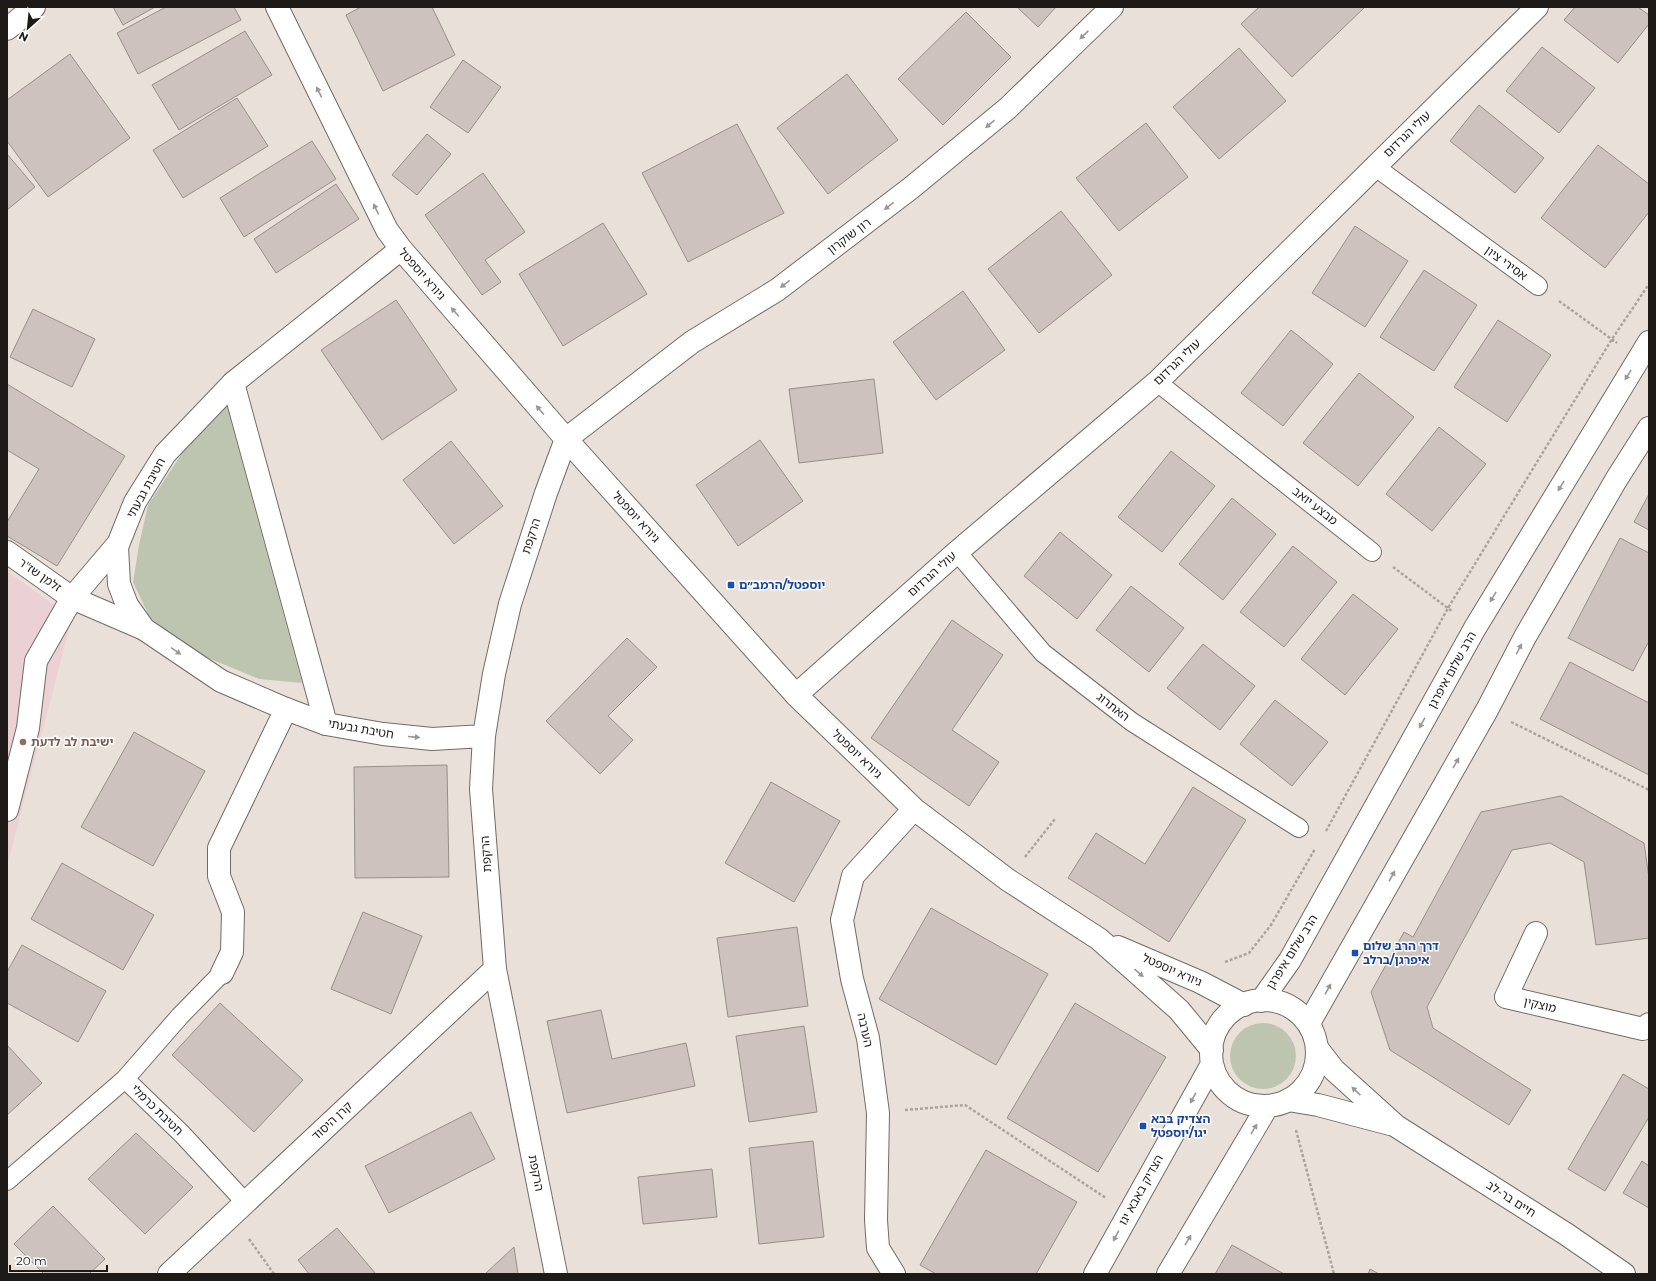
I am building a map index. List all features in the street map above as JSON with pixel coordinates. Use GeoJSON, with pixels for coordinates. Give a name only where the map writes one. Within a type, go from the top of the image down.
{"type":"FeatureCollection","features":[{"type":"Feature","properties":{"kind":"street"},"geometry":{"type":"LineString","coordinates":[[7,29],[34,7]]}},
{"type":"Feature","properties":{"kind":"street","name":"גיורא יוספטל"},"geometry":{"type":"LineString","coordinates":[[277,7],[387,230],[400,249],[566,439],[796,695],[914,809],[1008,880],[1099,939],[1179,1010],[1212,1057]]}},
{"type":"Feature","properties":{"kind":"street","name":"רון שוקרון"},"geometry":{"type":"LineString","coordinates":[[566,439],[692,342],[777,290],[911,188],[1008,108],[1112,7]]}},
{"type":"Feature","properties":{"kind":"street","name":"עולי הגרדום"},"geometry":{"type":"LineString","coordinates":[[796,695],[957,552],[1157,382],[1374,166],[1537,7]]}},
{"type":"Feature","properties":{"kind":"street","name":"חטיבת גבעתי"},"geometry":{"type":"LineString","coordinates":[[400,249],[233,383],[165,454],[136,502],[118,544],[119,584],[126,605],[144,629],[221,681],[286,709],[326,724],[383,734],[432,739],[484,736]]}},
{"type":"Feature","properties":{"kind":"street","name":"הרב שלום איפרגן"},"geometry":{"type":"LineString","coordinates":[[1252,1003],[1294,954],[1475,628],[1644,350]]}},
{"type":"Feature","properties":{"kind":"street"},"geometry":{"type":"LineString","coordinates":[[233,383],[326,724]]}},
{"type":"Feature","properties":{"kind":"street"},"geometry":{"type":"LineString","coordinates":[[1309,1023],[1487,710],[1525,637],[1616,480],[1649,428]]}},
{"type":"Feature","properties":{"kind":"street","name":"הרקפת"},"geometry":{"type":"LineString","coordinates":[[556,1274],[495,969],[481,789],[484,736],[494,674],[510,604],[541,506],[566,439]]}},
{"type":"Feature","properties":{"kind":"street","name":"זלמן שז\"ר"},"geometry":{"type":"LineString","coordinates":[[72,598],[118,544]]}},
{"type":"Feature","properties":{"kind":"street","name":"זלמן שז\"ר"},"geometry":{"type":"LineString","coordinates":[[7,552],[72,598],[144,629]]}},
{"type":"Feature","properties":{"kind":"street"},"geometry":{"type":"LineString","coordinates":[[7,810],[28,728],[36,661],[72,598]]}},
{"type":"Feature","properties":{"kind":"street"},"geometry":{"type":"LineString","coordinates":[[222,973],[232,952],[233,912],[220,876],[219,848],[286,709]]}},
{"type":"Feature","properties":{"kind":"street","name":"הערבה"},"geometry":{"type":"LineString","coordinates":[[894,1274],[878,1248],[876,1220],[878,1113],[868,1038],[852,979],[842,920],[852,876],[914,809]]}},
{"type":"Feature","properties":{"kind":"street","name":"מוצקין"},"geometry":{"type":"LineString","coordinates":[[1536,933],[1506,997],[1647,1030]]}},
{"type":"Feature","properties":{"kind":"street","name":"גיורא יוספטל"},"geometry":{"type":"LineString","coordinates":[[1099,939],[1252,1003]]}},
{"type":"Feature","properties":{"kind":"street","name":"קרן היסוד"},"geometry":{"type":"LineString","coordinates":[[169,1274],[495,969]]}},
{"type":"Feature","properties":{"kind":"street"},"geometry":{"type":"LineString","coordinates":[[1272,1001],[1286,1005],[1309,1023],[1317,1048],[1315,1067],[1309,1081],[1298,1093],[1288,1100],[1267,1107],[1250,1104],[1235,1096],[1222,1085],[1212,1057],[1214,1039],[1220,1024],[1231,1012],[1252,1003],[1272,1001]]}},
{"type":"Feature","properties":{"kind":"street","name":"חיים בר-לב"},"geometry":{"type":"LineString","coordinates":[[1317,1048],[1334,1070],[1396,1126],[1566,1234],[1624,1274]]}},
{"type":"Feature","properties":{"kind":"street","name":"הצדיק באבא יגו"},"geometry":{"type":"LineString","coordinates":[[1095,1274],[1212,1057]]}},
{"type":"Feature","properties":{"kind":"street","name":"חיים בר-לב"},"geometry":{"type":"LineString","coordinates":[[1288,1100],[1331,1108],[1396,1126]]}},
{"type":"Feature","properties":{"kind":"street"},"geometry":{"type":"LineString","coordinates":[[1168,1274],[1267,1107]]}},
{"type":"Feature","properties":{"kind":"lane","name":"אסירי ציון"},"geometry":{"type":"LineString","coordinates":[[1374,166],[1538,286]]}},
{"type":"Feature","properties":{"kind":"lane","name":"מבצע יואב"},"geometry":{"type":"LineString","coordinates":[[1157,382],[1372,552]]}},
{"type":"Feature","properties":{"kind":"lane","name":"האתרוג"},"geometry":{"type":"LineString","coordinates":[[957,552],[1043,653],[1132,722],[1299,828]]}},
{"type":"Feature","properties":{"kind":"lane"},"geometry":{"type":"LineString","coordinates":[[125,1079],[180,1016],[222,973]]}},
{"type":"Feature","properties":{"kind":"lane","name":"חטיבת כרמלי"},"geometry":{"type":"LineString","coordinates":[[7,1181],[125,1079],[182,1134],[239,1209]]}},
{"type":"Feature","properties":{"kind":"path","name":"אסירי ציון"},"geometry":{"type":"LineString","coordinates":[[1538,286],[1644,350]]}},
{"type":"Feature","properties":{"kind":"path"},"geometry":{"type":"LineString","coordinates":[[1372,552],[1475,628]]}},
{"type":"Feature","properties":{"kind":"path"},"geometry":{"type":"LineString","coordinates":[[1487,710],[1649,790]]}},
{"type":"Feature","properties":{"kind":"path"},"geometry":{"type":"LineString","coordinates":[[1008,880],[1055,819]]}},
{"type":"Feature","properties":{"kind":"path"},"geometry":{"type":"LineString","coordinates":[[1288,1100],[1334,1274]]}},
{"type":"Feature","properties":{"kind":"path"},"geometry":{"type":"LineString","coordinates":[[878,1113],[965,1105],[1128,1212]]}},
{"type":"Feature","properties":{"kind":"path"},"geometry":{"type":"LineString","coordinates":[[239,1209],[274,1274]]}},
{"type":"Feature","properties":{"kind":"shaded area","name":"ישיבת לב לדעת"},"geometry":{"type":"Polygon","coordinates":[[[7,571],[72,618],[7,866],[7,571]]]}},
{"type":"Feature","properties":{"kind":"green space"},"geometry":{"type":"Polygon","coordinates":[[[226,403],[302,683],[259,679],[191,651],[150,618],[133,582],[148,505],[198,429],[226,403]]]}},
{"type":"Feature","properties":{"kind":"green space"},"geometry":{"type":"Polygon","coordinates":[[[1263,1023],[1275,1026],[1286,1033],[1293,1044],[1296,1056],[1293,1068],[1286,1079],[1275,1086],[1263,1089],[1251,1086],[1240,1079],[1233,1068],[1230,1056],[1233,1044],[1240,1033],[1251,1026],[1263,1023]]]}},
{"type":"Feature","properties":{"kind":"building"},"geometry":{"type":"Polygon","coordinates":[[[113,7],[155,7],[123,25],[113,7]]]}},
{"type":"Feature","properties":{"kind":"building"},"geometry":{"type":"Polygon","coordinates":[[[166,7],[234,7],[241,20],[138,74],[117,33],[166,7]]]}},
{"type":"Feature","properties":{"kind":"building"},"geometry":{"type":"Polygon","coordinates":[[[361,7],[432,7],[455,55],[383,91],[346,15],[361,7]]]}},
{"type":"Feature","properties":{"kind":"building"},"geometry":{"type":"Polygon","coordinates":[[[1017,7],[1056,7],[1038,27],[1017,7]]]}},
{"type":"Feature","properties":{"kind":"building"},"geometry":{"type":"Polygon","coordinates":[[[1259,7],[1365,7],[1292,77],[1241,24],[1259,7]]]}},
{"type":"Feature","properties":{"kind":"building"},"geometry":{"type":"Polygon","coordinates":[[[1575,7],[1638,7],[1649,15],[1649,24],[1618,63],[1564,20],[1575,7]]]}},
{"type":"Feature","properties":{"kind":"building"},"geometry":{"type":"Polygon","coordinates":[[[966,12],[1011,57],[943,125],[898,79],[966,12]]]}},
{"type":"Feature","properties":{"kind":"building"},"geometry":{"type":"Polygon","coordinates":[[[245,31],[272,75],[179,130],[152,85],[245,31]]]}},
{"type":"Feature","properties":{"kind":"building"},"geometry":{"type":"Polygon","coordinates":[[[1542,47],[1595,88],[1559,133],[1506,91],[1542,47]]]}},
{"type":"Feature","properties":{"kind":"building"},"geometry":{"type":"Polygon","coordinates":[[[1239,48],[1286,101],[1219,159],[1173,107],[1239,48]]]}},
{"type":"Feature","properties":{"kind":"building"},"geometry":{"type":"Polygon","coordinates":[[[70,54],[130,138],[48,197],[7,141],[7,100],[70,54]]]}},
{"type":"Feature","properties":{"kind":"building"},"geometry":{"type":"Polygon","coordinates":[[[463,60],[501,87],[468,133],[430,107],[463,60]]]}},
{"type":"Feature","properties":{"kind":"building"},"geometry":{"type":"Polygon","coordinates":[[[847,74],[898,140],[828,194],[777,128],[847,74]]]}},
{"type":"Feature","properties":{"kind":"building"},"geometry":{"type":"Polygon","coordinates":[[[237,98],[268,146],[183,198],[153,150],[237,98]]]}},
{"type":"Feature","properties":{"kind":"building"},"geometry":{"type":"Polygon","coordinates":[[[1479,105],[1544,158],[1515,193],[1450,141],[1479,105]]]}},
{"type":"Feature","properties":{"kind":"building"},"geometry":{"type":"Polygon","coordinates":[[[1146,123],[1188,177],[1119,231],[1076,178],[1146,123]]]}},
{"type":"Feature","properties":{"kind":"building"},"geometry":{"type":"Polygon","coordinates":[[[737,124],[784,213],[688,262],[642,173],[737,124]]]}},
{"type":"Feature","properties":{"kind":"building"},"geometry":{"type":"Polygon","coordinates":[[[427,134],[451,154],[417,195],[392,175],[427,134]]]}},
{"type":"Feature","properties":{"kind":"building"},"geometry":{"type":"Polygon","coordinates":[[[312,141],[336,179],[244,237],[220,198],[312,141]]]}},
{"type":"Feature","properties":{"kind":"building"},"geometry":{"type":"Polygon","coordinates":[[[1598,145],[1649,184],[1649,212],[1605,268],[1541,218],[1598,145]]]}},
{"type":"Feature","properties":{"kind":"building"},"geometry":{"type":"Polygon","coordinates":[[[7,154],[35,187],[7,210],[7,154]]]}},
{"type":"Feature","properties":{"kind":"building"},"geometry":{"type":"Polygon","coordinates":[[[483,173],[525,232],[485,260],[501,282],[482,295],[425,215],[483,173]]]}},
{"type":"Feature","properties":{"kind":"building"},"geometry":{"type":"Polygon","coordinates":[[[336,184],[359,219],[276,273],[254,239],[336,184]]]}},
{"type":"Feature","properties":{"kind":"building"},"geometry":{"type":"Polygon","coordinates":[[[1061,211],[1112,275],[1039,333],[988,269],[1061,211]]]}},
{"type":"Feature","properties":{"kind":"building"},"geometry":{"type":"Polygon","coordinates":[[[603,223],[647,294],[563,346],[519,274],[603,223]]]}},
{"type":"Feature","properties":{"kind":"building"},"geometry":{"type":"Polygon","coordinates":[[[1355,226],[1408,261],[1365,327],[1312,293],[1355,226]]]}},
{"type":"Feature","properties":{"kind":"building"},"geometry":{"type":"Polygon","coordinates":[[[1424,270],[1477,305],[1434,371],[1380,337],[1424,270]]]}},
{"type":"Feature","properties":{"kind":"building"},"geometry":{"type":"Polygon","coordinates":[[[963,291],[1005,350],[936,400],[893,342],[963,291]]]}},
{"type":"Feature","properties":{"kind":"building"},"geometry":{"type":"Polygon","coordinates":[[[396,300],[457,390],[382,440],[321,350],[396,300]]]}},
{"type":"Feature","properties":{"kind":"building"},"geometry":{"type":"Polygon","coordinates":[[[33,309],[95,339],[72,387],[10,357],[33,309]]]}},
{"type":"Feature","properties":{"kind":"building"},"geometry":{"type":"Polygon","coordinates":[[[1498,320],[1551,355],[1507,422],[1454,387],[1498,320]]]}},
{"type":"Feature","properties":{"kind":"building"},"geometry":{"type":"Polygon","coordinates":[[[1291,330],[1333,364],[1283,426],[1241,393],[1291,330]]]}},
{"type":"Feature","properties":{"kind":"building"},"geometry":{"type":"Polygon","coordinates":[[[1359,373],[1414,417],[1358,486],[1303,443],[1359,373]]]}},
{"type":"Feature","properties":{"kind":"building"},"geometry":{"type":"Polygon","coordinates":[[[874,379],[883,453],[799,463],[789,389],[874,379]]]}},
{"type":"Feature","properties":{"kind":"building"},"geometry":{"type":"Polygon","coordinates":[[[7,384],[125,456],[57,566],[7,536],[7,522],[39,469],[7,450],[7,384]]]}},
{"type":"Feature","properties":{"kind":"building"},"geometry":{"type":"Polygon","coordinates":[[[1439,427],[1486,464],[1432,531],[1386,494],[1439,427]]]}},
{"type":"Feature","properties":{"kind":"building"},"geometry":{"type":"Polygon","coordinates":[[[760,440],[803,501],[738,546],[696,485],[760,440]]]}},
{"type":"Feature","properties":{"kind":"building"},"geometry":{"type":"Polygon","coordinates":[[[451,441],[503,506],[454,544],[403,480],[451,441]]]}},
{"type":"Feature","properties":{"kind":"building"},"geometry":{"type":"Polygon","coordinates":[[[1171,451],[1215,486],[1162,552],[1118,517],[1171,451]]]}},
{"type":"Feature","properties":{"kind":"building"},"geometry":{"type":"Polygon","coordinates":[[[1649,494],[1649,530],[1634,522],[1649,494]]]}},
{"type":"Feature","properties":{"kind":"building"},"geometry":{"type":"Polygon","coordinates":[[[1232,498],[1276,534],[1223,600],[1179,564],[1232,498]]]}},
{"type":"Feature","properties":{"kind":"building"},"geometry":{"type":"Polygon","coordinates":[[[1060,532],[1112,575],[1077,619],[1024,576],[1060,532]]]}},
{"type":"Feature","properties":{"kind":"building"},"geometry":{"type":"Polygon","coordinates":[[[1620,538],[1649,553],[1649,641],[1633,671],[1568,638],[1620,538]]]}},
{"type":"Feature","properties":{"kind":"building"},"geometry":{"type":"Polygon","coordinates":[[[1293,546],[1337,582],[1284,647],[1240,612],[1293,546]]]}},
{"type":"Feature","properties":{"kind":"building"},"geometry":{"type":"Polygon","coordinates":[[[1131,586],[1184,628],[1149,672],[1096,630],[1131,586]]]}},
{"type":"Feature","properties":{"kind":"building"},"geometry":{"type":"Polygon","coordinates":[[[1353,594],[1398,629],[1345,695],[1301,659],[1353,594]]]}},
{"type":"Feature","properties":{"kind":"building"},"geometry":{"type":"Polygon","coordinates":[[[952,620],[1003,655],[952,730],[999,762],[969,806],[871,738],[952,620]]]}},
{"type":"Feature","properties":{"kind":"building"},"geometry":{"type":"Polygon","coordinates":[[[627,638],[657,667],[608,716],[633,740],[600,774],[546,721],[627,638]]]}},
{"type":"Feature","properties":{"kind":"building"},"geometry":{"type":"Polygon","coordinates":[[[1203,644],[1255,686],[1220,730],[1167,688],[1203,644]]]}},
{"type":"Feature","properties":{"kind":"building"},"geometry":{"type":"Polygon","coordinates":[[[1570,662],[1649,703],[1649,775],[1540,719],[1570,662]]]}},
{"type":"Feature","properties":{"kind":"building"},"geometry":{"type":"Polygon","coordinates":[[[1275,700],[1328,742],[1292,786],[1240,744],[1275,700]]]}},
{"type":"Feature","properties":{"kind":"building"},"geometry":{"type":"Polygon","coordinates":[[[134,732],[205,771],[153,866],[81,827],[134,732]]]}},
{"type":"Feature","properties":{"kind":"building"},"geometry":{"type":"Polygon","coordinates":[[[447,765],[449,877],[355,878],[354,767],[447,765]]]}},
{"type":"Feature","properties":{"kind":"building"},"geometry":{"type":"Polygon","coordinates":[[[771,782],[840,821],[794,902],[725,863],[771,782]]]}},
{"type":"Feature","properties":{"kind":"building"},"geometry":{"type":"Polygon","coordinates":[[[1193,787],[1246,820],[1169,942],[1068,878],[1096,833],[1145,864],[1193,787]]]}},
{"type":"Feature","properties":{"kind":"building"},"geometry":{"type":"Polygon","coordinates":[[[1561,796],[1644,843],[1649,878],[1649,938],[1596,945],[1584,862],[1550,843],[1512,850],[1427,1007],[1433,1028],[1531,1090],[1509,1125],[1390,1050],[1371,992],[1404,932],[1413,937],[1481,812],[1561,796]]]}},
{"type":"Feature","properties":{"kind":"building"},"geometry":{"type":"Polygon","coordinates":[[[62,863],[154,915],[123,970],[31,919],[62,863]]]}},
{"type":"Feature","properties":{"kind":"building"},"geometry":{"type":"Polygon","coordinates":[[[931,908],[1048,974],[996,1065],[879,999],[931,908]]]}},
{"type":"Feature","properties":{"kind":"building"},"geometry":{"type":"Polygon","coordinates":[[[363,912],[422,936],[391,1014],[331,989],[363,912]]]}},
{"type":"Feature","properties":{"kind":"building"},"geometry":{"type":"Polygon","coordinates":[[[797,927],[808,1006],[728,1017],[717,938],[797,927]]]}},
{"type":"Feature","properties":{"kind":"building"},"geometry":{"type":"Polygon","coordinates":[[[22,945],[106,991],[78,1042],[7,1003],[7,972],[22,945]]]}},
{"type":"Feature","properties":{"kind":"building"},"geometry":{"type":"Polygon","coordinates":[[[220,1003],[303,1080],[254,1132],[172,1055],[220,1003]]]}},
{"type":"Feature","properties":{"kind":"building"},"geometry":{"type":"Polygon","coordinates":[[[1075,1003],[1166,1057],[1098,1172],[1007,1118],[1075,1003]]]}},
{"type":"Feature","properties":{"kind":"building"},"geometry":{"type":"Polygon","coordinates":[[[601,1010],[612,1059],[686,1043],[695,1086],[567,1113],[547,1021],[601,1010]]]}},
{"type":"Feature","properties":{"kind":"building"},"geometry":{"type":"Polygon","coordinates":[[[804,1026],[817,1112],[749,1122],[736,1036],[804,1026]]]}},
{"type":"Feature","properties":{"kind":"building"},"geometry":{"type":"Polygon","coordinates":[[[7,1045],[42,1083],[7,1115],[7,1045]]]}},
{"type":"Feature","properties":{"kind":"building"},"geometry":{"type":"Polygon","coordinates":[[[1623,1074],[1649,1089],[1649,1117],[1605,1191],[1568,1169],[1623,1074]]]}},
{"type":"Feature","properties":{"kind":"building"},"geometry":{"type":"Polygon","coordinates":[[[471,1112],[495,1159],[389,1213],[365,1166],[471,1112]]]}},
{"type":"Feature","properties":{"kind":"building"},"geometry":{"type":"Polygon","coordinates":[[[136,1133],[193,1187],[145,1234],[88,1179],[136,1133]]]}},
{"type":"Feature","properties":{"kind":"building"},"geometry":{"type":"Polygon","coordinates":[[[813,1141],[824,1237],[759,1244],[749,1148],[813,1141]]]}},
{"type":"Feature","properties":{"kind":"building"},"geometry":{"type":"Polygon","coordinates":[[[986,1150],[1077,1202],[1036,1274],[936,1274],[920,1265],[986,1150]]]}},
{"type":"Feature","properties":{"kind":"building"},"geometry":{"type":"Polygon","coordinates":[[[1642,1161],[1649,1166],[1649,1208],[1623,1193],[1642,1161]]]}},
{"type":"Feature","properties":{"kind":"building"},"geometry":{"type":"Polygon","coordinates":[[[712,1169],[717,1217],[643,1224],[638,1177],[712,1169]]]}},
{"type":"Feature","properties":{"kind":"building"},"geometry":{"type":"Polygon","coordinates":[[[53,1206],[105,1259],[89,1274],[44,1274],[14,1244],[53,1206]]]}},
{"type":"Feature","properties":{"kind":"building"},"geometry":{"type":"Polygon","coordinates":[[[337,1228],[376,1274],[309,1274],[298,1260],[337,1228]]]}},
{"type":"Feature","properties":{"kind":"building"},"geometry":{"type":"Polygon","coordinates":[[[1232,1245],[1284,1274],[1215,1274],[1232,1245]]]}},
{"type":"Feature","properties":{"kind":"building"},"geometry":{"type":"Polygon","coordinates":[[[514,1247],[518,1274],[485,1274],[514,1247]]]}},
{"type":"Feature","properties":{"kind":"building"},"geometry":{"type":"Polygon","coordinates":[[[1370,1269],[1379,1274],[1368,1274],[1370,1269]]]}},
{"type":"Feature","properties":{"kind":"place","name":"יוספטל/הרמב״ם"},"geometry":{"type":"Point","coordinates":[731,585]}},
{"type":"Feature","properties":{"kind":"place","name":"ישיבת לב לדעת"},"geometry":{"type":"Point","coordinates":[23,742]}},
{"type":"Feature","properties":{"kind":"place","name":"דרך הרב שלום איפרגן/ברלב"},"geometry":{"type":"Point","coordinates":[1355,953]}},
{"type":"Feature","properties":{"kind":"place","name":"הצדיק בבא יגו/יוספטל"},"geometry":{"type":"Point","coordinates":[1143,1126]}}]}
